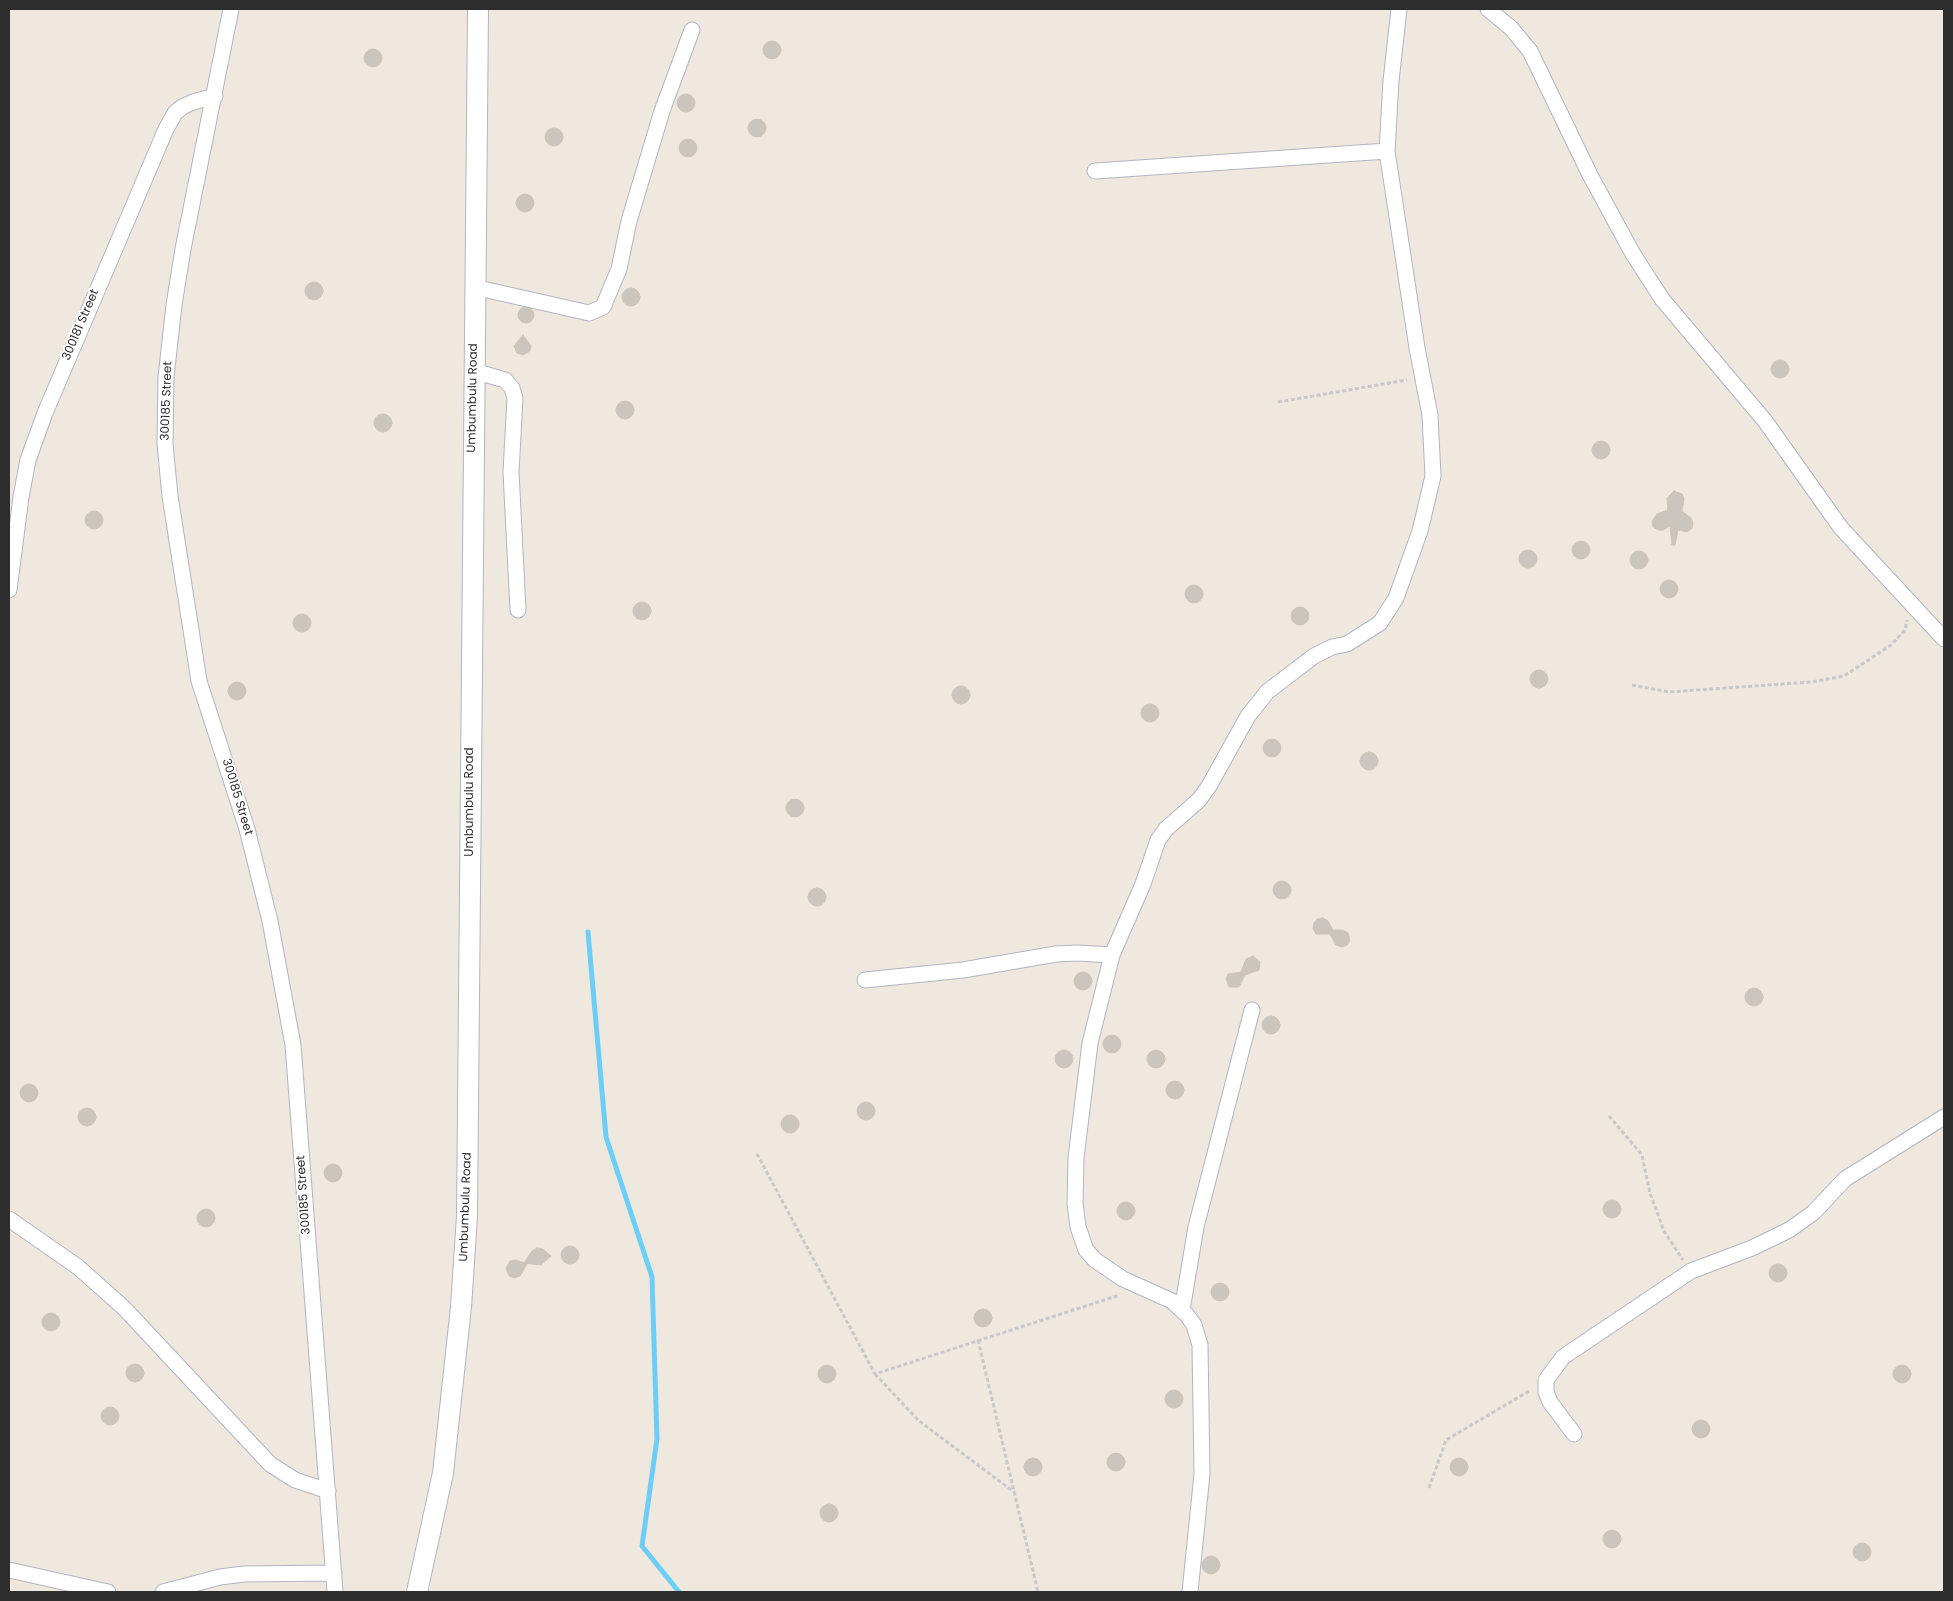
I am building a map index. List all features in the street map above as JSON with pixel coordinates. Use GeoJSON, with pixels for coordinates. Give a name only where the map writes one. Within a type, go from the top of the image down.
{"type":"FeatureCollection","features":[{"type":"Feature","properties":{"kind":"main road","name":"Umbumbulu Road"},"geometry":{"type":"LineString","coordinates":[[417,1592],[443,1473],[461,1307],[467,1216],[478,9]]}},
{"type":"Feature","properties":{"kind":"street","name":"300185 Street"},"geometry":{"type":"LineString","coordinates":[[231,9],[183,250],[174,305],[166,377],[165,444],[174,524],[199,680],[247,829],[270,922],[293,1044],[335,1592]]}},
{"type":"Feature","properties":{"kind":"street"},"geometry":{"type":"LineString","coordinates":[[1190,1592],[1202,1474],[1200,1345],[1194,1325],[1172,1301],[1109,1271],[1086,1250],[1078,1227],[1075,1203],[1076,1158],[1090,1043],[1112,955],[1143,884],[1158,840],[1170,824],[1188,810],[1209,786],[1248,716],[1267,692],[1314,656],[1332,647],[1347,644],[1380,623],[1396,598],[1420,532],[1433,476],[1430,415],[1387,151],[1391,81],[1399,9]]}},
{"type":"Feature","properties":{"kind":"street"},"geometry":{"type":"LineString","coordinates":[[1488,9],[1511,28],[1530,51],[1590,175],[1633,254],[1662,300],[1766,421],[1841,528],[1944,639]]}},
{"type":"Feature","properties":{"kind":"street"},"geometry":{"type":"LineString","coordinates":[[474,287],[589,313],[603,307],[619,269],[630,220],[662,111],[692,30]]}},
{"type":"Feature","properties":{"kind":"street","name":"300181 Street"},"geometry":{"type":"LineString","coordinates":[[9,590],[22,488],[28,460],[45,413],[166,129],[175,113],[182,108],[192,102],[215,96]]}},
{"type":"Feature","properties":{"kind":"street"},"geometry":{"type":"LineString","coordinates":[[1095,171],[1387,151]]}},
{"type":"Feature","properties":{"kind":"street"},"geometry":{"type":"LineString","coordinates":[[474,370],[505,380],[512,388],[515,398],[511,472],[518,610]]}},
{"type":"Feature","properties":{"kind":"street"},"geometry":{"type":"LineString","coordinates":[[866,980],[963,970],[1056,954],[1112,955]]}},
{"type":"Feature","properties":{"kind":"street"},"geometry":{"type":"LineString","coordinates":[[1182,1310],[1196,1227],[1252,1010]]}},
{"type":"Feature","properties":{"kind":"street"},"geometry":{"type":"LineString","coordinates":[[1574,1434],[1550,1402],[1546,1392],[1546,1380],[1563,1357],[1691,1271],[1752,1248],[1789,1230],[1823,1205],[1845,1179],[1944,1117]]}},
{"type":"Feature","properties":{"kind":"street"},"geometry":{"type":"LineString","coordinates":[[9,1219],[78,1268],[124,1308],[270,1464],[294,1480],[328,1491]]}},
{"type":"Feature","properties":{"kind":"street"},"geometry":{"type":"LineString","coordinates":[[9,1570],[108,1592]]}},
{"type":"Feature","properties":{"kind":"street"},"geometry":{"type":"LineString","coordinates":[[162,1592],[220,1577],[244,1574],[334,1573]]}},
{"type":"Feature","properties":{"kind":"path"},"geometry":{"type":"LineString","coordinates":[[1278,402],[1423,378]]}},
{"type":"Feature","properties":{"kind":"path"},"geometry":{"type":"LineString","coordinates":[[1632,685],[1669,692],[1811,682],[1844,676],[1891,645],[1905,630],[1911,605]]}},
{"type":"Feature","properties":{"kind":"path"},"geometry":{"type":"LineString","coordinates":[[1609,1116],[1642,1155],[1650,1193],[1664,1231],[1691,1271]]}},
{"type":"Feature","properties":{"kind":"path"},"geometry":{"type":"LineString","coordinates":[[757,1154],[875,1374],[919,1421],[1014,1492]]}},
{"type":"Feature","properties":{"kind":"path"},"geometry":{"type":"LineString","coordinates":[[875,1374],[1142,1288]]}},
{"type":"Feature","properties":{"kind":"path"},"geometry":{"type":"LineString","coordinates":[[978,1340],[1038,1592]]}},
{"type":"Feature","properties":{"kind":"path"},"geometry":{"type":"LineString","coordinates":[[1429,1488],[1446,1440],[1546,1380]]}},
{"type":"Feature","properties":{"kind":"building"},"geometry":{"type":"Polygon","coordinates":[[[772,41],[778,44],[781,50],[778,56],[772,59],[766,56],[763,50],[766,44],[772,41]]]}},
{"type":"Feature","properties":{"kind":"building"},"geometry":{"type":"Polygon","coordinates":[[[373,49],[379,52],[382,58],[379,64],[373,67],[367,64],[364,58],[367,52],[373,49]]]}},
{"type":"Feature","properties":{"kind":"building"},"geometry":{"type":"Polygon","coordinates":[[[686,94],[692,97],[695,103],[692,109],[686,112],[680,109],[677,103],[680,97],[686,94]]]}},
{"type":"Feature","properties":{"kind":"building"},"geometry":{"type":"Polygon","coordinates":[[[757,119],[763,122],[766,128],[763,134],[757,137],[751,134],[748,128],[751,122],[757,119]]]}},
{"type":"Feature","properties":{"kind":"building"},"geometry":{"type":"Polygon","coordinates":[[[554,128],[560,131],[563,137],[560,143],[554,146],[548,143],[545,137],[548,131],[554,128]]]}},
{"type":"Feature","properties":{"kind":"building"},"geometry":{"type":"Polygon","coordinates":[[[688,139],[694,142],[697,148],[694,154],[688,157],[682,154],[679,148],[682,142],[688,139]]]}},
{"type":"Feature","properties":{"kind":"building"},"geometry":{"type":"Polygon","coordinates":[[[525,194],[531,197],[534,203],[531,209],[525,212],[519,209],[516,203],[519,197],[525,194]]]}},
{"type":"Feature","properties":{"kind":"building"},"geometry":{"type":"Polygon","coordinates":[[[314,282],[320,285],[323,291],[320,297],[314,300],[308,297],[305,291],[308,285],[314,282]]]}},
{"type":"Feature","properties":{"kind":"building"},"geometry":{"type":"Polygon","coordinates":[[[631,288],[637,291],[640,297],[637,303],[631,306],[625,303],[622,297],[625,291],[631,288]]]}},
{"type":"Feature","properties":{"kind":"building"},"geometry":{"type":"Polygon","coordinates":[[[526,307],[532,309],[534,315],[532,321],[526,323],[520,321],[518,315],[520,309],[526,307]]]}},
{"type":"Feature","properties":{"kind":"building"},"geometry":{"type":"Polygon","coordinates":[[[523,335],[531,346],[530,351],[523,355],[517,353],[514,346],[523,335]]]}},
{"type":"Feature","properties":{"kind":"building"},"geometry":{"type":"Polygon","coordinates":[[[1780,360],[1786,363],[1789,369],[1786,375],[1780,378],[1774,375],[1771,369],[1774,363],[1780,360]]]}},
{"type":"Feature","properties":{"kind":"building"},"geometry":{"type":"Polygon","coordinates":[[[625,401],[631,404],[634,410],[631,416],[625,419],[619,416],[616,410],[619,404],[625,401]]]}},
{"type":"Feature","properties":{"kind":"building"},"geometry":{"type":"Polygon","coordinates":[[[383,414],[389,417],[392,423],[389,429],[383,432],[377,429],[374,423],[377,417],[383,414]]]}},
{"type":"Feature","properties":{"kind":"building"},"geometry":{"type":"Polygon","coordinates":[[[1601,441],[1607,444],[1610,450],[1607,456],[1601,459],[1595,456],[1592,450],[1595,444],[1601,441]]]}},
{"type":"Feature","properties":{"kind":"building"},"geometry":{"type":"Polygon","coordinates":[[[1674,491],[1682,494],[1684,499],[1682,511],[1691,518],[1693,523],[1692,528],[1687,532],[1678,530],[1675,545],[1672,545],[1670,526],[1663,530],[1658,530],[1653,527],[1652,521],[1657,514],[1668,510],[1667,498],[1674,491]]]}},
{"type":"Feature","properties":{"kind":"building"},"geometry":{"type":"Polygon","coordinates":[[[94,511],[100,514],[103,520],[100,526],[94,529],[88,526],[85,520],[88,514],[94,511]]]}},
{"type":"Feature","properties":{"kind":"building"},"geometry":{"type":"Polygon","coordinates":[[[1581,541],[1587,544],[1590,550],[1587,556],[1581,559],[1575,556],[1572,550],[1575,544],[1581,541]]]}},
{"type":"Feature","properties":{"kind":"building"},"geometry":{"type":"Polygon","coordinates":[[[1528,550],[1534,553],[1537,559],[1534,565],[1528,568],[1522,565],[1519,559],[1522,553],[1528,550]]]}},
{"type":"Feature","properties":{"kind":"building"},"geometry":{"type":"Polygon","coordinates":[[[1639,551],[1645,554],[1648,560],[1645,566],[1639,569],[1633,566],[1630,560],[1633,554],[1639,551]]]}},
{"type":"Feature","properties":{"kind":"building"},"geometry":{"type":"Polygon","coordinates":[[[1669,580],[1675,583],[1678,589],[1675,595],[1669,598],[1663,595],[1660,589],[1663,583],[1669,580]]]}},
{"type":"Feature","properties":{"kind":"building"},"geometry":{"type":"Polygon","coordinates":[[[1194,585],[1200,588],[1203,594],[1200,600],[1194,603],[1188,600],[1185,594],[1188,588],[1194,585]]]}},
{"type":"Feature","properties":{"kind":"building"},"geometry":{"type":"Polygon","coordinates":[[[642,602],[648,605],[651,611],[648,617],[642,620],[636,617],[633,611],[636,605],[642,602]]]}},
{"type":"Feature","properties":{"kind":"building"},"geometry":{"type":"Polygon","coordinates":[[[1300,607],[1306,610],[1309,616],[1306,622],[1300,625],[1294,622],[1291,616],[1294,610],[1300,607]]]}},
{"type":"Feature","properties":{"kind":"building"},"geometry":{"type":"Polygon","coordinates":[[[302,614],[308,617],[311,623],[308,629],[302,632],[296,629],[293,623],[296,617],[302,614]]]}},
{"type":"Feature","properties":{"kind":"building"},"geometry":{"type":"Polygon","coordinates":[[[1539,670],[1545,673],[1548,679],[1545,685],[1539,688],[1533,685],[1530,679],[1533,673],[1539,670]]]}},
{"type":"Feature","properties":{"kind":"building"},"geometry":{"type":"Polygon","coordinates":[[[237,682],[243,685],[246,691],[243,697],[237,700],[231,697],[228,691],[231,685],[237,682]]]}},
{"type":"Feature","properties":{"kind":"building"},"geometry":{"type":"Polygon","coordinates":[[[961,686],[967,689],[970,695],[967,701],[961,704],[955,701],[952,695],[955,689],[961,686]]]}},
{"type":"Feature","properties":{"kind":"building"},"geometry":{"type":"Polygon","coordinates":[[[1150,704],[1156,707],[1159,713],[1156,719],[1150,722],[1144,719],[1141,713],[1144,707],[1150,704]]]}},
{"type":"Feature","properties":{"kind":"building"},"geometry":{"type":"Polygon","coordinates":[[[1272,739],[1278,742],[1281,748],[1278,754],[1272,757],[1266,754],[1263,748],[1266,742],[1272,739]]]}},
{"type":"Feature","properties":{"kind":"building"},"geometry":{"type":"Polygon","coordinates":[[[1369,752],[1375,755],[1378,761],[1375,767],[1369,770],[1363,767],[1360,761],[1363,755],[1369,752]]]}},
{"type":"Feature","properties":{"kind":"building"},"geometry":{"type":"Polygon","coordinates":[[[795,799],[801,802],[804,808],[801,814],[795,817],[789,814],[786,808],[789,802],[795,799]]]}},
{"type":"Feature","properties":{"kind":"building"},"geometry":{"type":"Polygon","coordinates":[[[1282,881],[1288,884],[1291,890],[1288,896],[1282,899],[1276,896],[1273,890],[1276,884],[1282,881]]]}},
{"type":"Feature","properties":{"kind":"building"},"geometry":{"type":"Polygon","coordinates":[[[817,888],[823,891],[826,897],[823,903],[817,906],[811,903],[808,897],[811,891],[817,888]]]}},
{"type":"Feature","properties":{"kind":"building"},"geometry":{"type":"Polygon","coordinates":[[[1323,918],[1328,921],[1333,930],[1343,930],[1348,933],[1350,941],[1347,945],[1342,947],[1336,945],[1330,934],[1316,934],[1313,929],[1314,923],[1317,919],[1323,918]]]}},
{"type":"Feature","properties":{"kind":"building"},"geometry":{"type":"Polygon","coordinates":[[[1253,956],[1260,962],[1259,970],[1245,975],[1239,987],[1229,987],[1226,979],[1228,974],[1241,972],[1246,959],[1253,956]]]}},
{"type":"Feature","properties":{"kind":"building"},"geometry":{"type":"Polygon","coordinates":[[[1083,972],[1089,975],[1092,981],[1089,987],[1083,990],[1077,987],[1074,981],[1077,975],[1083,972]]]}},
{"type":"Feature","properties":{"kind":"building"},"geometry":{"type":"Polygon","coordinates":[[[1754,988],[1760,991],[1763,997],[1760,1003],[1754,1006],[1748,1003],[1745,997],[1748,991],[1754,988]]]}},
{"type":"Feature","properties":{"kind":"building"},"geometry":{"type":"Polygon","coordinates":[[[1271,1016],[1277,1019],[1280,1025],[1277,1031],[1271,1034],[1265,1031],[1262,1025],[1265,1019],[1271,1016]]]}},
{"type":"Feature","properties":{"kind":"building"},"geometry":{"type":"Polygon","coordinates":[[[1112,1035],[1118,1038],[1121,1044],[1118,1050],[1112,1053],[1106,1050],[1103,1044],[1106,1038],[1112,1035]]]}},
{"type":"Feature","properties":{"kind":"building"},"geometry":{"type":"Polygon","coordinates":[[[1064,1050],[1070,1053],[1073,1059],[1070,1065],[1064,1068],[1058,1065],[1055,1059],[1058,1053],[1064,1050]]]}},
{"type":"Feature","properties":{"kind":"building"},"geometry":{"type":"Polygon","coordinates":[[[1156,1050],[1162,1053],[1165,1059],[1162,1065],[1156,1068],[1150,1065],[1147,1059],[1150,1053],[1156,1050]]]}},
{"type":"Feature","properties":{"kind":"building"},"geometry":{"type":"Polygon","coordinates":[[[1175,1081],[1181,1084],[1184,1090],[1181,1096],[1175,1099],[1169,1096],[1166,1090],[1169,1084],[1175,1081]]]}},
{"type":"Feature","properties":{"kind":"building"},"geometry":{"type":"Polygon","coordinates":[[[29,1084],[35,1087],[38,1093],[35,1099],[29,1102],[23,1099],[20,1093],[23,1087],[29,1084]]]}},
{"type":"Feature","properties":{"kind":"building"},"geometry":{"type":"Polygon","coordinates":[[[866,1102],[872,1105],[875,1111],[872,1117],[866,1120],[860,1117],[857,1111],[860,1105],[866,1102]]]}},
{"type":"Feature","properties":{"kind":"building"},"geometry":{"type":"Polygon","coordinates":[[[87,1108],[93,1111],[96,1117],[93,1123],[87,1126],[81,1123],[78,1117],[81,1111],[87,1108]]]}},
{"type":"Feature","properties":{"kind":"building"},"geometry":{"type":"Polygon","coordinates":[[[790,1115],[796,1118],[799,1124],[796,1130],[790,1133],[784,1130],[781,1124],[784,1118],[790,1115]]]}},
{"type":"Feature","properties":{"kind":"building"},"geometry":{"type":"Polygon","coordinates":[[[333,1164],[339,1167],[342,1173],[339,1179],[333,1182],[327,1179],[324,1173],[327,1167],[333,1164]]]}},
{"type":"Feature","properties":{"kind":"building"},"geometry":{"type":"Polygon","coordinates":[[[1612,1200],[1618,1203],[1621,1209],[1618,1215],[1612,1218],[1606,1215],[1603,1209],[1606,1203],[1612,1200]]]}},
{"type":"Feature","properties":{"kind":"building"},"geometry":{"type":"Polygon","coordinates":[[[1126,1202],[1132,1205],[1135,1211],[1132,1217],[1126,1220],[1120,1217],[1117,1211],[1120,1205],[1126,1202]]]}},
{"type":"Feature","properties":{"kind":"building"},"geometry":{"type":"Polygon","coordinates":[[[206,1209],[212,1212],[215,1218],[212,1224],[206,1227],[200,1224],[197,1218],[200,1212],[206,1209]]]}},
{"type":"Feature","properties":{"kind":"building"},"geometry":{"type":"Polygon","coordinates":[[[570,1246],[576,1249],[579,1255],[576,1261],[570,1264],[564,1261],[561,1255],[564,1249],[570,1246]]]}},
{"type":"Feature","properties":{"kind":"building"},"geometry":{"type":"Polygon","coordinates":[[[537,1248],[543,1249],[551,1256],[541,1265],[524,1263],[532,1251],[537,1248]]]}},
{"type":"Feature","properties":{"kind":"building"},"geometry":{"type":"Polygon","coordinates":[[[516,1260],[527,1264],[520,1276],[514,1278],[509,1276],[506,1268],[510,1261],[516,1260]]]}},
{"type":"Feature","properties":{"kind":"building"},"geometry":{"type":"Polygon","coordinates":[[[1778,1264],[1784,1267],[1787,1273],[1784,1279],[1778,1282],[1772,1279],[1769,1273],[1772,1267],[1778,1264]]]}},
{"type":"Feature","properties":{"kind":"building"},"geometry":{"type":"Polygon","coordinates":[[[1220,1283],[1226,1286],[1229,1292],[1226,1298],[1220,1301],[1214,1298],[1211,1292],[1214,1286],[1220,1283]]]}},
{"type":"Feature","properties":{"kind":"building"},"geometry":{"type":"Polygon","coordinates":[[[983,1309],[989,1312],[992,1318],[989,1324],[983,1327],[977,1324],[974,1318],[977,1312],[983,1309]]]}},
{"type":"Feature","properties":{"kind":"building"},"geometry":{"type":"Polygon","coordinates":[[[51,1313],[57,1316],[60,1322],[57,1328],[51,1331],[45,1328],[42,1322],[45,1316],[51,1313]]]}},
{"type":"Feature","properties":{"kind":"building"},"geometry":{"type":"Polygon","coordinates":[[[135,1364],[141,1367],[144,1373],[141,1379],[135,1382],[129,1379],[126,1373],[129,1367],[135,1364]]]}},
{"type":"Feature","properties":{"kind":"building"},"geometry":{"type":"Polygon","coordinates":[[[827,1365],[833,1368],[836,1374],[833,1380],[827,1383],[821,1380],[818,1374],[821,1368],[827,1365]]]}},
{"type":"Feature","properties":{"kind":"building"},"geometry":{"type":"Polygon","coordinates":[[[1902,1365],[1908,1368],[1911,1374],[1908,1380],[1902,1383],[1896,1380],[1893,1374],[1896,1368],[1902,1365]]]}},
{"type":"Feature","properties":{"kind":"building"},"geometry":{"type":"Polygon","coordinates":[[[1174,1390],[1180,1393],[1183,1399],[1180,1405],[1174,1408],[1168,1405],[1165,1399],[1168,1393],[1174,1390]]]}},
{"type":"Feature","properties":{"kind":"building"},"geometry":{"type":"Polygon","coordinates":[[[110,1407],[116,1410],[119,1416],[116,1422],[110,1425],[104,1422],[101,1416],[104,1410],[110,1407]]]}},
{"type":"Feature","properties":{"kind":"building"},"geometry":{"type":"Polygon","coordinates":[[[1701,1420],[1707,1423],[1710,1429],[1707,1435],[1701,1438],[1695,1435],[1692,1429],[1695,1423],[1701,1420]]]}},
{"type":"Feature","properties":{"kind":"building"},"geometry":{"type":"Polygon","coordinates":[[[1116,1453],[1122,1456],[1125,1462],[1122,1468],[1116,1471],[1110,1468],[1107,1462],[1110,1456],[1116,1453]]]}},
{"type":"Feature","properties":{"kind":"building"},"geometry":{"type":"Polygon","coordinates":[[[1033,1458],[1039,1461],[1042,1467],[1039,1473],[1033,1476],[1027,1473],[1024,1467],[1027,1461],[1033,1458]]]}},
{"type":"Feature","properties":{"kind":"building"},"geometry":{"type":"Polygon","coordinates":[[[1459,1458],[1465,1461],[1468,1467],[1465,1473],[1459,1476],[1453,1473],[1450,1467],[1453,1461],[1459,1458]]]}},
{"type":"Feature","properties":{"kind":"building"},"geometry":{"type":"Polygon","coordinates":[[[829,1504],[835,1507],[838,1513],[835,1519],[829,1522],[823,1519],[820,1513],[823,1507],[829,1504]]]}},
{"type":"Feature","properties":{"kind":"building"},"geometry":{"type":"Polygon","coordinates":[[[1612,1530],[1618,1533],[1621,1539],[1618,1545],[1612,1548],[1606,1545],[1603,1539],[1606,1533],[1612,1530]]]}},
{"type":"Feature","properties":{"kind":"building"},"geometry":{"type":"Polygon","coordinates":[[[1862,1543],[1868,1546],[1871,1552],[1868,1558],[1862,1561],[1856,1558],[1853,1552],[1856,1546],[1862,1543]]]}},
{"type":"Feature","properties":{"kind":"building"},"geometry":{"type":"Polygon","coordinates":[[[1211,1556],[1217,1559],[1220,1565],[1217,1571],[1211,1574],[1205,1571],[1202,1565],[1205,1559],[1211,1556]]]}},
{"type":"Feature","properties":{"kind":"waterway"},"geometry":{"type":"LineString","coordinates":[[588,932],[606,1137],[652,1277],[657,1439],[642,1546],[679,1592]]}}]}
